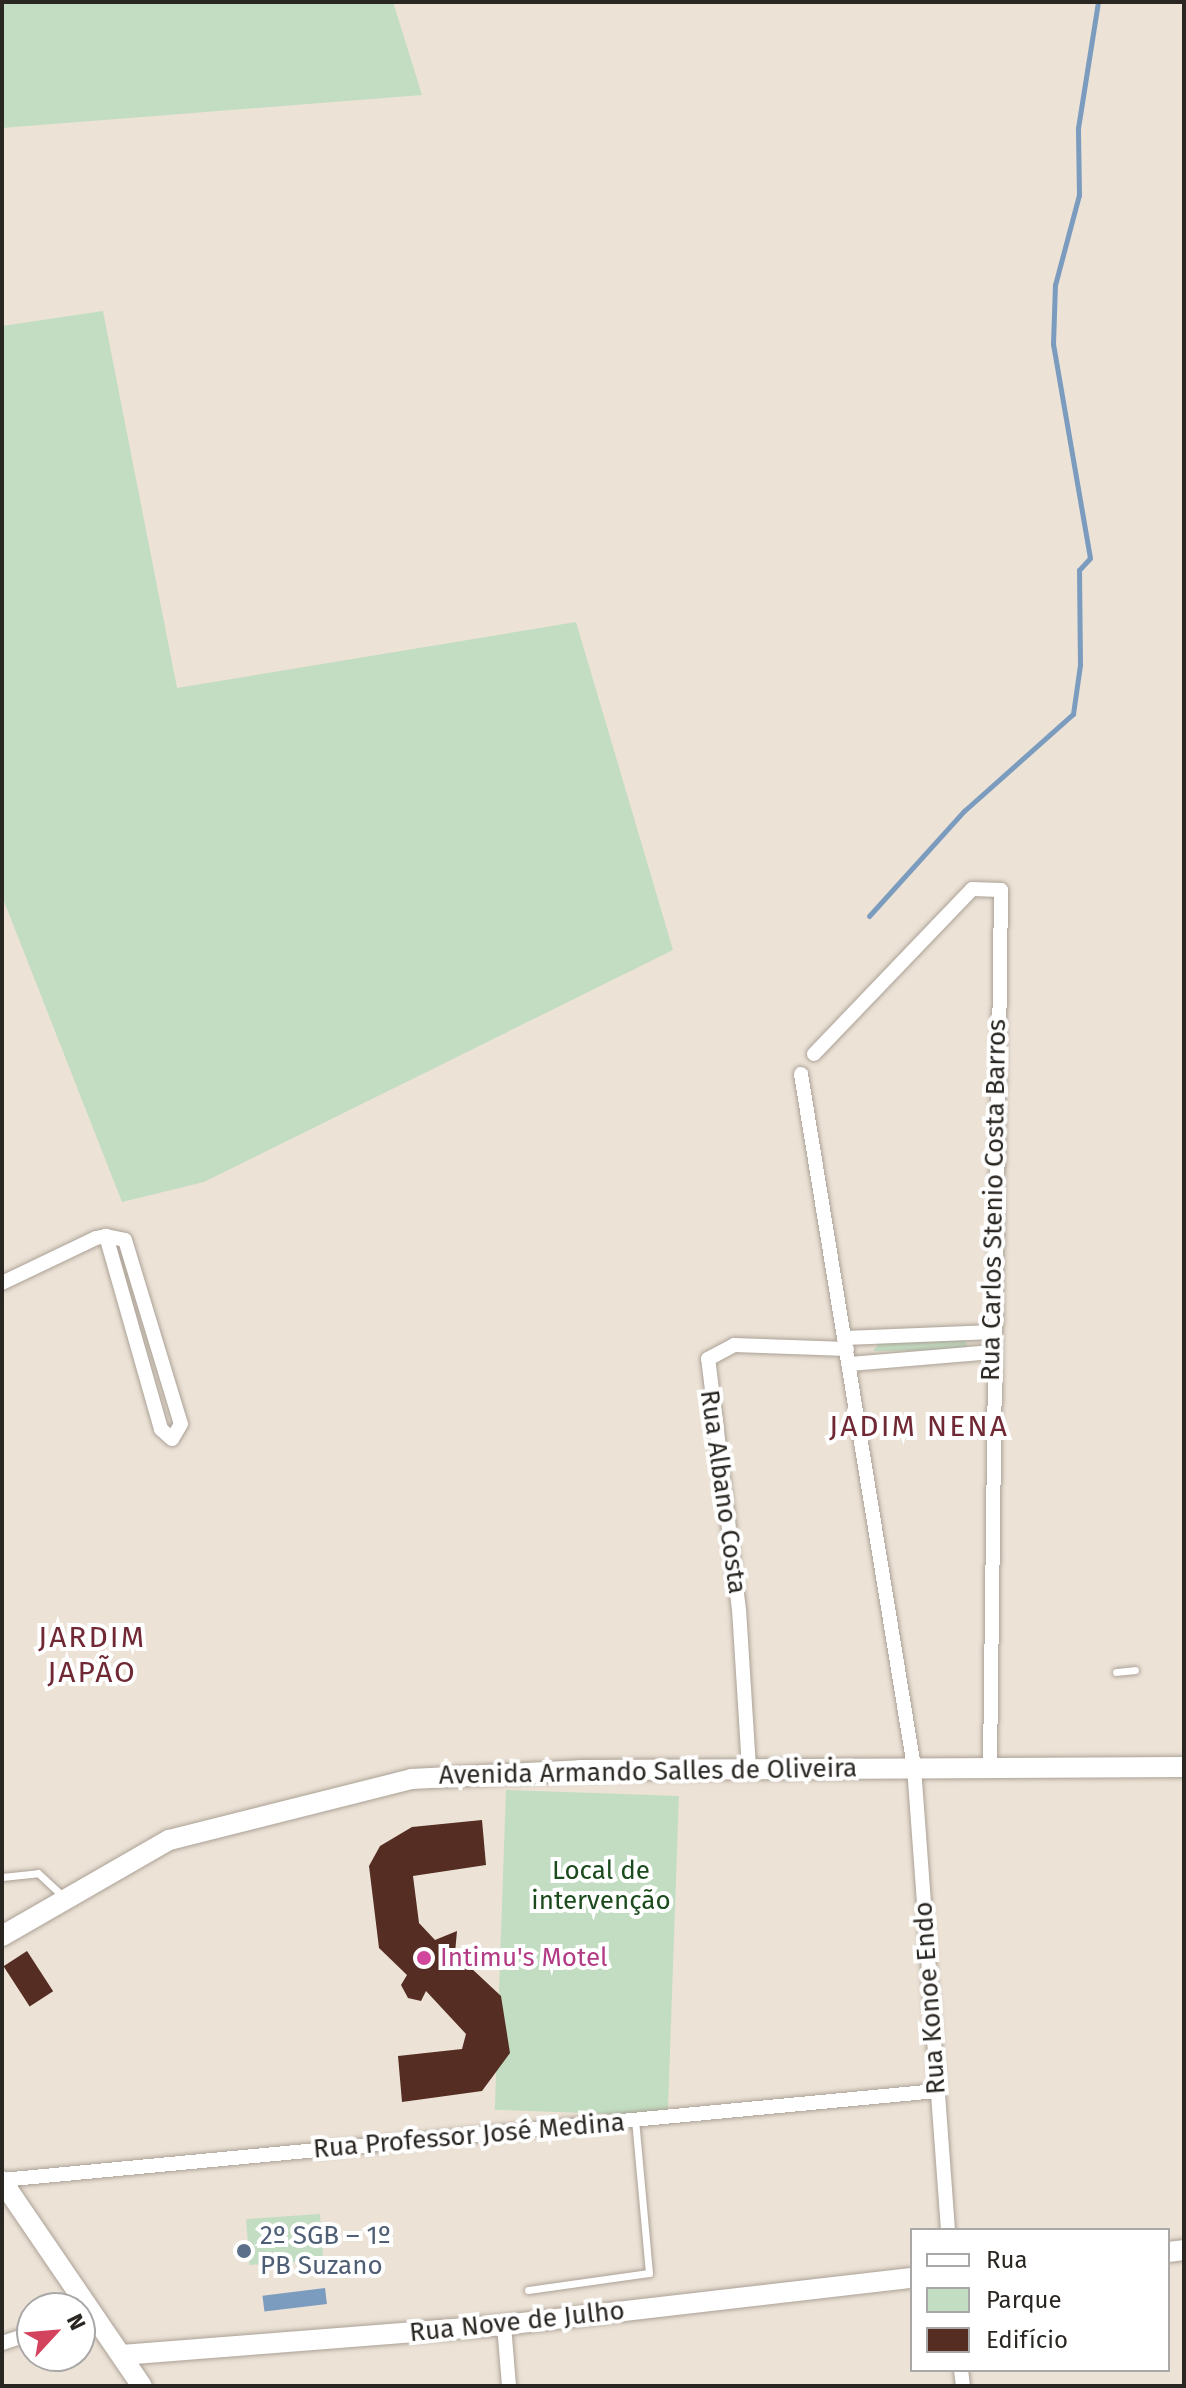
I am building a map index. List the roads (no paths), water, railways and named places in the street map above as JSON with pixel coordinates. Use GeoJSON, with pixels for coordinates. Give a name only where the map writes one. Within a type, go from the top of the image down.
{"type":"FeatureCollection","features":[{"type":"Feature","properties":{"kind":"main road","name":"Avenida Armando Salles de Oliveira"},"geometry":{"type":"LineString","coordinates":[[2,1936],[135,1855],[207,1826],[411,1779],[749,1768],[1184,1767]]}},
{"type":"Feature","properties":{"kind":"main road"},"geometry":{"type":"LineString","coordinates":[[2,2180],[72,2292]]}},
{"type":"Feature","properties":{"kind":"main road","name":"Rua Nove de Julho"},"geometry":{"type":"LineString","coordinates":[[122,2355],[504,2325],[910,2278]]}},
{"type":"Feature","properties":{"kind":"main road"},"geometry":{"type":"LineString","coordinates":[[96,2326],[122,2355],[142,2386]]}},
{"type":"Feature","properties":{"kind":"street","name":"Rua Carlos Stenio Costa Barros"},"geometry":{"type":"LineString","coordinates":[[814,1054],[972,889],[1001,890],[992,1352],[990,1766]]}},
{"type":"Feature","properties":{"kind":"street","name":"Rua Konoe Endo"},"geometry":{"type":"LineString","coordinates":[[801,1074],[914,1767],[948,2228]]}},
{"type":"Feature","properties":{"kind":"street"},"geometry":{"type":"LineString","coordinates":[[2,1283],[106,1236],[128,1244],[182,1430],[169,1440],[106,1236]]}},
{"type":"Feature","properties":{"kind":"street","name":"Rua Albano Costa"},"geometry":{"type":"LineString","coordinates":[[847,1350],[993,1332]]}},
{"type":"Feature","properties":{"kind":"street","name":"Rua Albano Costa"},"geometry":{"type":"LineString","coordinates":[[749,1768],[739,1610],[708,1359],[734,1345],[992,1352]]}},
{"type":"Feature","properties":{"kind":"street","name":"Rua Professor José Medina"},"geometry":{"type":"LineString","coordinates":[[2,2180],[936,2091]]}},
{"type":"Feature","properties":{"kind":"street"},"geometry":{"type":"LineString","coordinates":[[504,2325],[509,2386]]}},
{"type":"Feature","properties":{"kind":"lane"},"geometry":{"type":"LineString","coordinates":[[131,1319],[148,1313]]}},
{"type":"Feature","properties":{"kind":"lane"},"geometry":{"type":"LineString","coordinates":[[136,1339],[153,1334]]}},
{"type":"Feature","properties":{"kind":"lane"},"geometry":{"type":"LineString","coordinates":[[1116,1672],[1135,1670]]}},
{"type":"Feature","properties":{"kind":"lane"},"geometry":{"type":"LineString","coordinates":[[2,1877],[38,1873],[66,1899]]}},
{"type":"Feature","properties":{"kind":"lane"},"geometry":{"type":"LineString","coordinates":[[528,2290],[649,2273],[635,2120]]}},
{"type":"Feature","properties":{"kind":"water"},"geometry":{"type":"Polygon","coordinates":[[[325,2288],[327,2304],[264,2312],[262,2296],[325,2288]]]}},
{"type":"Feature","properties":{"kind":"waterway"},"geometry":{"type":"LineString","coordinates":[[869,916],[964,811],[1073,714],[1080,665],[1079,570],[1090,558],[1053,344],[1055,285],[1079,195],[1078,128],[1098,2]]}},
{"type":"Feature","properties":{"kind":"place","name":"Intimu's Motel"},"geometry":{"type":"Point","coordinates":[424,1958]}},
{"type":"Feature","properties":{"kind":"place","name":"2º SGB – 1º PB Suzano"},"geometry":{"type":"Point","coordinates":[244,2251]}},
{"type":"Feature","properties":{"kind":"district","name":"JADIM NENA"},"geometry":{"type":"Point","coordinates":[919,1426]}},
{"type":"Feature","properties":{"kind":"district","name":"JARDIM JAPÃO"},"geometry":{"type":"Point","coordinates":[92,1654]}},
{"type":"Feature","properties":{"kind":"park label","name":"Local de intervenção"},"geometry":{"type":"Point","coordinates":[601,1886]}}]}
